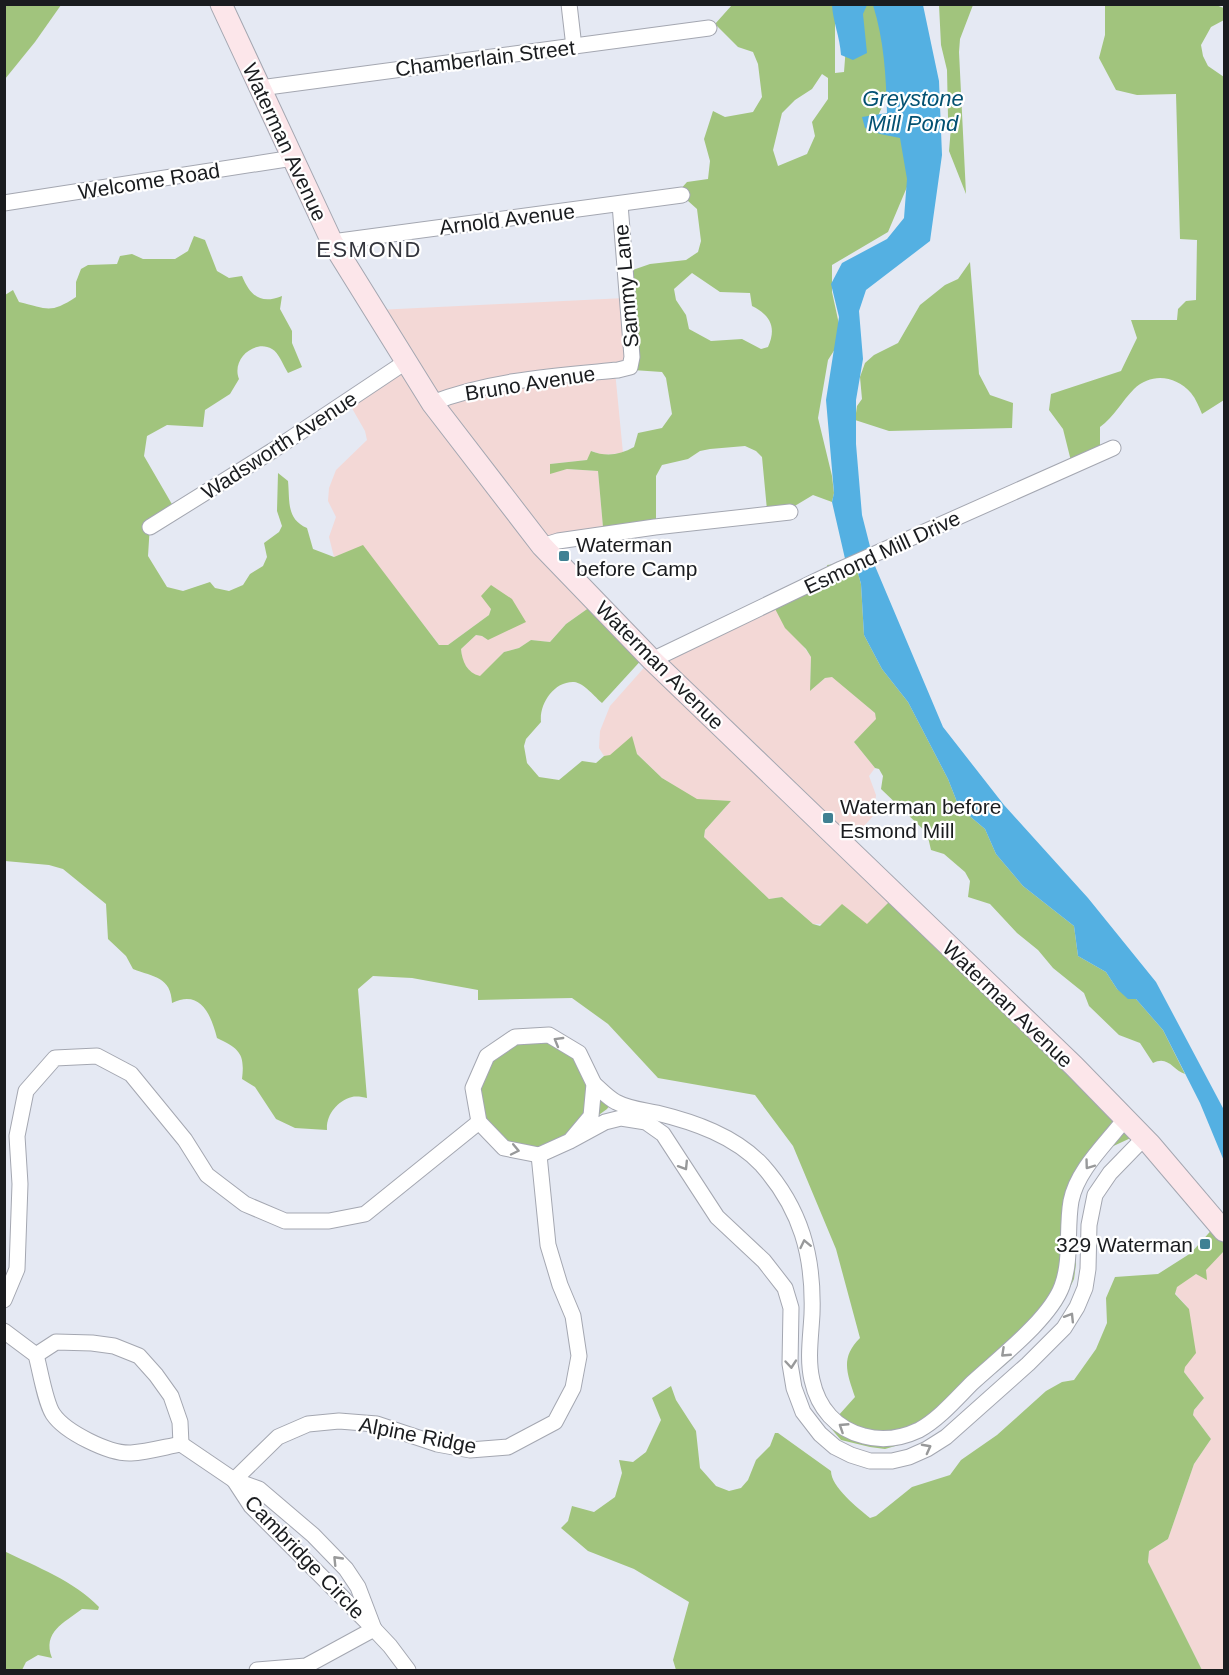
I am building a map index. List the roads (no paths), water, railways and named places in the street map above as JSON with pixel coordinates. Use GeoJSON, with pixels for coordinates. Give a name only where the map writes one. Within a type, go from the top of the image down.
{"type":"FeatureCollection","features":[{"type":"Feature","properties":{"kind":"main road","name":"Waterman Avenue"},"geometry":{"type":"LineString","coordinates":[[221,4],[332,242],[432,403],[542,546],[652,660],[1074,1066],[1144,1137],[1224,1231]]}},
{"type":"Feature","properties":{"kind":"street"},"geometry":{"type":"LineString","coordinates":[[569,4],[573,47]]}},
{"type":"Feature","properties":{"kind":"street","name":"Chamberlain Street"},"geometry":{"type":"LineString","coordinates":[[260,88],[709,28]]}},
{"type":"Feature","properties":{"kind":"street","name":"Welcome Road"},"geometry":{"type":"LineString","coordinates":[[4,203],[292,158]]}},
{"type":"Feature","properties":{"kind":"street","name":"Arnold Avenue"},"geometry":{"type":"LineString","coordinates":[[332,242],[682,195]]}},
{"type":"Feature","properties":{"kind":"street","name":"Sammy Lane"},"geometry":{"type":"LineString","coordinates":[[620,204],[632,357],[630,367]]}},
{"type":"Feature","properties":{"kind":"street","name":"Wadsworth Avenue"},"geometry":{"type":"LineString","coordinates":[[150,527],[272,451],[407,361]]}},
{"type":"Feature","properties":{"kind":"street","name":"Bruno Avenue"},"geometry":{"type":"LineString","coordinates":[[432,403],[455,394],[516,382],[630,367]]}},
{"type":"Feature","properties":{"kind":"street","name":"Esmond Mill Drive"},"geometry":{"type":"LineString","coordinates":[[652,660],[871,555],[1113,448]]}},
{"type":"Feature","properties":{"kind":"street"},"geometry":{"type":"LineString","coordinates":[[542,546],[558,541],[655,527],[790,512]]}},
{"type":"Feature","properties":{"kind":"street"},"geometry":{"type":"LineString","coordinates":[[1125,1119],[1075,1186],[1071,1203],[1067,1266],[1062,1286],[1054,1302],[1023,1336],[928,1424],[903,1436],[871,1438],[839,1426],[826,1413],[817,1398],[810,1366],[811,1277],[802,1231],[792,1207],[778,1185],[759,1163],[734,1143],[701,1125],[614,1102],[594,1084],[579,1053],[549,1035],[515,1037],[487,1056],[473,1088],[479,1122],[504,1148],[539,1155],[570,1142],[605,1122],[621,1118],[646,1122],[663,1134],[717,1216],[764,1261],[785,1288],[791,1308],[790,1364],[794,1388],[803,1412],[820,1434],[835,1447],[870,1461],[892,1461],[909,1457],[946,1437],[1064,1328],[1085,1288],[1089,1225],[1095,1195],[1110,1173],[1144,1137]]}},
{"type":"Feature","properties":{"kind":"street"},"geometry":{"type":"LineString","coordinates":[[4,1300],[18,1269],[20,1184],[17,1136],[26,1091],[55,1058],[97,1056],[131,1074],[185,1140],[207,1175],[245,1204],[285,1221],[328,1221],[365,1214],[479,1122]]}},
{"type":"Feature","properties":{"kind":"street"},"geometry":{"type":"LineString","coordinates":[[570,1142],[591,1116],[594,1084]]}},
{"type":"Feature","properties":{"kind":"street","name":"Alpine Ridge"},"geometry":{"type":"LineString","coordinates":[[234,1480],[278,1437],[308,1424],[339,1421],[377,1424],[437,1443],[470,1450],[508,1447],[555,1422],[573,1388],[579,1356],[573,1316],[560,1285],[548,1245],[539,1155]]}},
{"type":"Feature","properties":{"kind":"street"},"geometry":{"type":"LineString","coordinates":[[791,1324],[811,1321]]}},
{"type":"Feature","properties":{"kind":"street"},"geometry":{"type":"LineString","coordinates":[[4,1331],[36,1355],[52,1413],[75,1433],[99,1446],[128,1453],[182,1443],[234,1480]]}},
{"type":"Feature","properties":{"kind":"street"},"geometry":{"type":"LineString","coordinates":[[1023,1336],[1040,1352]]}},
{"type":"Feature","properties":{"kind":"street"},"geometry":{"type":"LineString","coordinates":[[36,1355],[56,1342],[68,1342],[114,1346],[139,1356],[171,1396],[180,1422],[182,1443]]}},
{"type":"Feature","properties":{"kind":"street","name":"Cambridge Circle"},"geometry":{"type":"LineString","coordinates":[[234,1480],[251,1506],[374,1629],[408,1671]]}},
{"type":"Feature","properties":{"kind":"street","name":"Cambridge Circle"},"geometry":{"type":"LineString","coordinates":[[234,1480],[260,1489],[313,1535],[346,1569],[358,1587],[374,1629]]}},
{"type":"Feature","properties":{"kind":"street","name":"Cambridge Circle"},"geometry":{"type":"LineString","coordinates":[[257,1671],[306,1666],[374,1629]]}},
{"type":"Feature","properties":{"kind":"water","name":"Greystone Mill Pond"},"geometry":{"type":"Polygon","coordinates":[[[832,5],[867,5],[863,14],[867,53],[853,60],[841,55],[832,5]]]}},
{"type":"Feature","properties":{"kind":"water"},"geometry":{"type":"Polygon","coordinates":[[[873,5],[923,5],[939,81],[942,155],[930,241],[866,290],[859,311],[863,359],[856,400],[856,444],[862,515],[875,566],[943,727],[1004,805],[1088,898],[1156,982],[1224,1110],[1224,1161],[1200,1103],[1163,1030],[1136,999],[1128,999],[1117,989],[1106,972],[1078,956],[1074,926],[1023,886],[996,854],[985,829],[959,807],[948,779],[908,702],[882,669],[864,635],[861,584],[855,562],[846,563],[832,502],[834,493],[826,400],[839,317],[831,284],[842,263],[887,239],[904,218],[907,179],[900,138],[865,128],[862,117],[887,113],[884,58],[873,5]]]}},
{"type":"Feature","properties":{"kind":"place","name":"Waterman before Camp"},"geometry":{"type":"Point","coordinates":[564,556]}},
{"type":"Feature","properties":{"kind":"place","name":"Waterman before Esmond Mill"},"geometry":{"type":"Point","coordinates":[828,818]}},
{"type":"Feature","properties":{"kind":"place","name":"329 Waterman"},"geometry":{"type":"Point","coordinates":[1205,1244]}},
{"type":"Feature","properties":{"kind":"district","name":"ESMOND"},"geometry":{"type":"Point","coordinates":[369,249]}}]}
